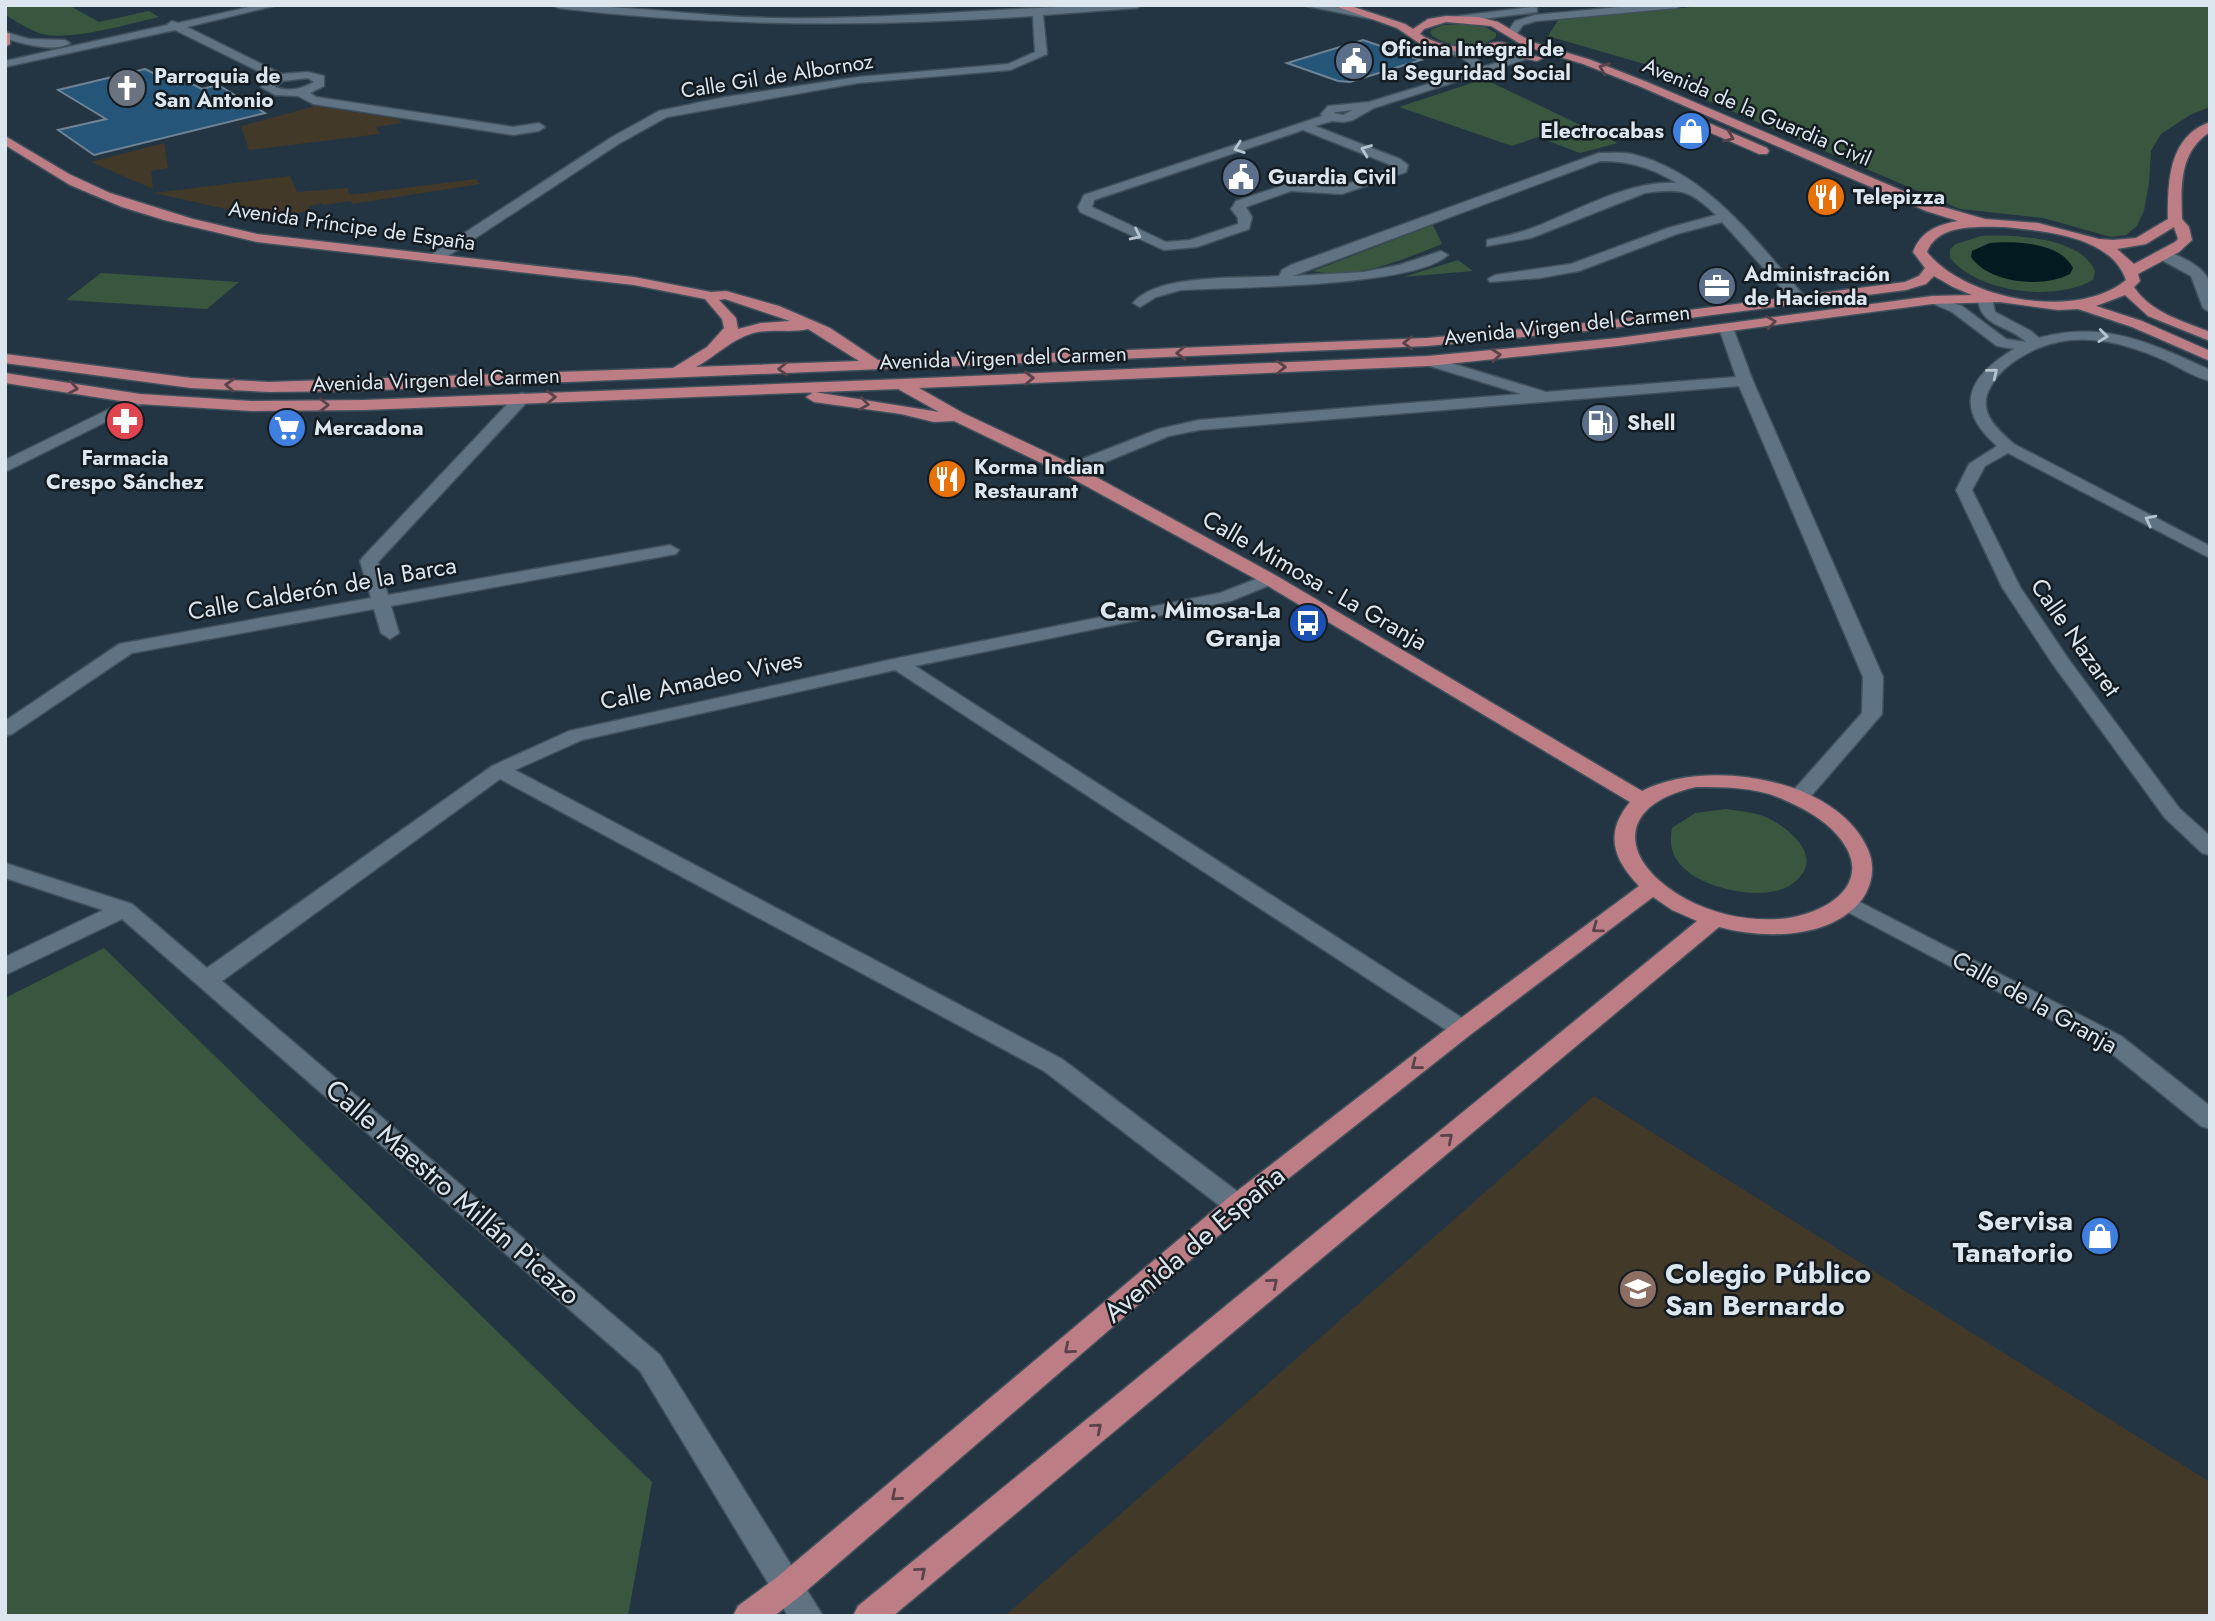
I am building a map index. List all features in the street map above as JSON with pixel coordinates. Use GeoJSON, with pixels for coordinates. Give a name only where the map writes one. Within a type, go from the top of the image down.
{"type":"FeatureCollection","features":[{"type":"Feature","properties":{"kind":"main road"},"geometry":{"type":"LineString","coordinates":[[1337,5],[1372,10],[1426,43],[1438,47]]}},
{"type":"Feature","properties":{"kind":"main road","name":"Avenida de la Guardia Civil"},"geometry":{"type":"LineString","coordinates":[[1372,10],[1493,23],[1528,44],[1643,83],[1931,208],[1956,218],[1984,223]]}},
{"type":"Feature","properties":{"kind":"main road"},"geometry":{"type":"LineString","coordinates":[[1414,34],[1416,28],[1423,24],[1445,19]]}},
{"type":"Feature","properties":{"kind":"main road"},"geometry":{"type":"LineString","coordinates":[[1489,49],[1508,44],[1513,35]]}},
{"type":"Feature","properties":{"kind":"main road","name":"Avenida de la Guardia Civil"},"geometry":{"type":"LineString","coordinates":[[1438,47],[1489,49],[1530,56],[1573,69],[1627,90],[1779,158]]}},
{"type":"Feature","properties":{"kind":"main road"},"geometry":{"type":"LineString","coordinates":[[2132,272],[2141,264],[2180,246],[2185,240],[2182,227],[2175,219],[2177,163],[2192,141],[2210,126]]}},
{"type":"Feature","properties":{"kind":"main road","name":"Avenida Príncipe de España"},"geometry":{"type":"LineString","coordinates":[[5,141],[83,187],[166,216],[257,238],[634,281],[711,296],[726,295],[774,309],[825,331]]}},
{"type":"Feature","properties":{"kind":"main road"},"geometry":{"type":"LineString","coordinates":[[2175,219],[2141,242],[2121,245],[2087,240],[2026,225],[1984,223],[1932,228],[1920,252],[1931,269],[1959,285],[1993,298],[2068,304],[2127,320],[2210,356]]}},
{"type":"Feature","properties":{"kind":"main road"},"geometry":{"type":"LineString","coordinates":[[2068,304],[2105,300],[2128,288],[2133,281],[2132,272],[2117,255],[2087,240]]}},
{"type":"Feature","properties":{"kind":"main road","name":"Avenida Virgen del Carmen"},"geometry":{"type":"LineString","coordinates":[[5,358],[191,383],[269,387],[666,374],[1427,342],[1583,328],[1906,286],[1922,281],[1929,276],[1931,269]]}},
{"type":"Feature","properties":{"kind":"main road"},"geometry":{"type":"LineString","coordinates":[[2128,288],[2139,302],[2155,312],[2210,337]]}},
{"type":"Feature","properties":{"kind":"main road"},"geometry":{"type":"LineString","coordinates":[[666,374],[689,366],[709,353],[733,327],[731,320],[712,303],[711,296]]}},
{"type":"Feature","properties":{"kind":"main road","name":"Avenida Virgen del Carmen"},"geometry":{"type":"LineString","coordinates":[[5,378],[140,398],[263,405],[902,384],[1429,361],[1726,328],[1932,300],[1993,298]]}},
{"type":"Feature","properties":{"kind":"main road"},"geometry":{"type":"LineString","coordinates":[[720,342],[734,334],[770,326],[809,327],[825,331]]}},
{"type":"Feature","properties":{"kind":"main road","name":"Calle Mimosa - La Granja"},"geometry":{"type":"LineString","coordinates":[[825,331],[902,384],[957,415],[1070,470],[1269,579],[1643,800]]}},
{"type":"Feature","properties":{"kind":"main road"},"geometry":{"type":"LineString","coordinates":[[709,353],[735,371],[773,389]]}},
{"type":"Feature","properties":{"kind":"main road"},"geometry":{"type":"LineString","coordinates":[[957,415],[958,406],[949,397],[949,390],[961,381]]}},
{"type":"Feature","properties":{"kind":"main road","name":"Calle Mimosa - La Granja"},"geometry":{"type":"LineString","coordinates":[[773,389],[901,409],[934,418],[957,415]]}},
{"type":"Feature","properties":{"kind":"main road"},"geometry":{"type":"LineString","coordinates":[[1696,781],[1730,781],[1764,786],[1798,798],[1828,815],[1850,836],[1862,860],[1861,883],[1848,903],[1825,918],[1792,926],[1753,926],[1714,919],[1680,905],[1652,887],[1632,864],[1623,840],[1627,819],[1643,800],[1666,788],[1696,781]]}},
{"type":"Feature","properties":{"kind":"main road","name":"Avenida de España"},"geometry":{"type":"LineString","coordinates":[[749,1616],[788,1588],[1237,1205],[1462,1029],[1652,887]]}},
{"type":"Feature","properties":{"kind":"main road"},"geometry":{"type":"LineString","coordinates":[[869,1616],[1714,919]]}},
{"type":"Feature","properties":{"kind":"street"},"geometry":{"type":"LineString","coordinates":[[5,64],[256,5]]}},
{"type":"Feature","properties":{"kind":"street"},"geometry":{"type":"LineString","coordinates":[[6,39],[28,42],[88,41],[273,5]]}},
{"type":"Feature","properties":{"kind":"street"},"geometry":{"type":"LineString","coordinates":[[558,5],[655,18],[778,24],[909,21],[1137,5]]}},
{"type":"Feature","properties":{"kind":"street"},"geometry":{"type":"LineString","coordinates":[[1307,5],[1372,10]]}},
{"type":"Feature","properties":{"kind":"street"},"geometry":{"type":"LineString","coordinates":[[1359,5],[1388,10]]}},
{"type":"Feature","properties":{"kind":"street"},"geometry":{"type":"LineString","coordinates":[[1458,19],[1534,8],[1584,5]]}},
{"type":"Feature","properties":{"kind":"street"},"geometry":{"type":"LineString","coordinates":[[1513,35],[1519,23],[1551,16],[1677,5]]}},
{"type":"Feature","properties":{"kind":"street"},"geometry":{"type":"LineString","coordinates":[[1534,8],[1551,16]]}},
{"type":"Feature","properties":{"kind":"street","name":"Calle Gil de Albornoz"},"geometry":{"type":"LineString","coordinates":[[433,259],[616,140],[663,114],[725,101],[858,80],[1010,67],[1041,54],[1038,13]]}},
{"type":"Feature","properties":{"kind":"street"},"geometry":{"type":"LineString","coordinates":[[175,25],[280,78]]}},
{"type":"Feature","properties":{"kind":"street"},"geometry":{"type":"LineString","coordinates":[[1438,47],[1473,59],[1477,64],[1476,73]]}},
{"type":"Feature","properties":{"kind":"street"},"geometry":{"type":"LineString","coordinates":[[1476,73],[1488,62],[1489,49]]}},
{"type":"Feature","properties":{"kind":"street"},"geometry":{"type":"LineString","coordinates":[[1303,126],[1396,162],[1402,165],[1402,169],[1342,190],[1327,191],[1304,186],[1284,188],[1241,204],[1238,209],[1245,217],[1244,226],[1184,246],[1155,244],[1087,212],[1085,207],[1089,198],[1303,126],[1331,117],[1327,114],[1332,109],[1370,105],[1530,56]]}},
{"type":"Feature","properties":{"kind":"street"},"geometry":{"type":"LineString","coordinates":[[308,75],[322,81],[316,87],[300,92],[281,93],[268,89],[268,83],[280,78],[308,75]]}},
{"type":"Feature","properties":{"kind":"street"},"geometry":{"type":"LineString","coordinates":[[300,92],[313,100],[513,131],[539,127]]}},
{"type":"Feature","properties":{"kind":"street"},"geometry":{"type":"LineString","coordinates":[[1284,280],[1287,272],[1296,268],[1609,156],[1643,161],[1692,189],[1727,217],[1800,300]]}},
{"type":"Feature","properties":{"kind":"street"},"geometry":{"type":"LineString","coordinates":[[1492,243],[1526,235],[1651,186],[1692,189]]}},
{"type":"Feature","properties":{"kind":"street"},"geometry":{"type":"LineString","coordinates":[[1495,279],[1586,265],[1690,224],[1727,217]]}},
{"type":"Feature","properties":{"kind":"street"},"geometry":{"type":"LineString","coordinates":[[2161,254],[2193,270],[2202,278],[2210,308]]}},
{"type":"Feature","properties":{"kind":"street"},"geometry":{"type":"LineString","coordinates":[[1140,303],[1151,294],[1181,286],[1384,273],[1441,255]]}},
{"type":"Feature","properties":{"kind":"street"},"geometry":{"type":"LineString","coordinates":[[1993,298],[1986,310],[1990,315],[2014,329],[2032,345]]}},
{"type":"Feature","properties":{"kind":"street"},"geometry":{"type":"LineString","coordinates":[[1932,300],[1957,309],[2009,346],[2097,335],[2142,345],[2210,376]]}},
{"type":"Feature","properties":{"kind":"street"},"geometry":{"type":"LineString","coordinates":[[1726,328],[1745,381],[1872,677],[1872,714],[1798,798]]}},
{"type":"Feature","properties":{"kind":"street"},"geometry":{"type":"LineString","coordinates":[[1989,332],[2014,329]]}},
{"type":"Feature","properties":{"kind":"street"},"geometry":{"type":"LineString","coordinates":[[2032,345],[1982,383],[1976,397],[1978,414],[1989,430],[2008,447],[2210,553]]}},
{"type":"Feature","properties":{"kind":"street"},"geometry":{"type":"LineString","coordinates":[[1429,361],[1551,398]]}},
{"type":"Feature","properties":{"kind":"street"},"geometry":{"type":"LineString","coordinates":[[1070,470],[1165,432],[1199,425],[1745,381]]}},
{"type":"Feature","properties":{"kind":"street"},"geometry":{"type":"LineString","coordinates":[[5,467],[140,398]]}},
{"type":"Feature","properties":{"kind":"street"},"geometry":{"type":"LineString","coordinates":[[390,633],[369,561],[522,398]]}},
{"type":"Feature","properties":{"kind":"street","name":"Calle Nazaret"},"geometry":{"type":"LineString","coordinates":[[2008,447],[1987,456],[1970,471],[1964,490],[2011,587],[2062,663],[2172,813],[2210,848]]}},
{"type":"Feature","properties":{"kind":"street","name":"Calle Calderón de la Barca"},"geometry":{"type":"LineString","coordinates":[[5,730],[126,648],[670,550]]}},
{"type":"Feature","properties":{"kind":"street","name":"Calle Amadeo Vives"},"geometry":{"type":"LineString","coordinates":[[208,979],[499,770],[576,735],[898,664],[1225,597],[1269,579]]}},
{"type":"Feature","properties":{"kind":"street"},"geometry":{"type":"LineString","coordinates":[[898,664],[1462,1029]]}},
{"type":"Feature","properties":{"kind":"street"},"geometry":{"type":"LineString","coordinates":[[499,770],[1053,1065],[1237,1205]]}},
{"type":"Feature","properties":{"kind":"street","name":"Calle Maestro Millán Picazo"},"geometry":{"type":"LineString","coordinates":[[5,870],[124,909],[650,1363],[807,1616]]}},
{"type":"Feature","properties":{"kind":"street","name":"Calle de la Granja"},"geometry":{"type":"LineString","coordinates":[[1848,903],[2113,1042],[2210,1120]]}},
{"type":"Feature","properties":{"kind":"street"},"geometry":{"type":"LineString","coordinates":[[5,967],[124,909]]}},
{"type":"Feature","properties":{"kind":"shaded area"},"geometry":{"type":"Polygon","coordinates":[[[315,106],[398,119],[402,123],[376,127],[380,134],[249,150],[241,126],[315,106]]]}},
{"type":"Feature","properties":{"kind":"shaded area"},"geometry":{"type":"Polygon","coordinates":[[[164,143],[168,168],[151,171],[153,189],[91,162],[164,143]]]}},
{"type":"Feature","properties":{"kind":"shaded area"},"geometry":{"type":"Polygon","coordinates":[[[290,176],[297,192],[348,188],[349,195],[476,179],[480,184],[352,204],[351,201],[323,203],[309,206],[310,211],[266,218],[154,193],[290,176]]]}},
{"type":"Feature","properties":{"kind":"shaded area","name":"Colegio Público San Bernardo"},"geometry":{"type":"Polygon","coordinates":[[[1594,1096],[2210,1482],[2210,1616],[1005,1616],[1594,1096]]]}},
{"type":"Feature","properties":{"kind":"green space"},"geometry":{"type":"Polygon","coordinates":[[[77,5],[72,7],[99,22],[149,11],[159,17],[81,34],[50,35],[39,33],[5,15],[5,6],[77,5]]]}},
{"type":"Feature","properties":{"kind":"green space"},"geometry":{"type":"Polygon","coordinates":[[[1713,5],[2210,5],[2210,107],[2190,115],[2161,134],[2151,151],[2144,211],[2137,226],[2126,235],[2111,237],[2043,218],[1960,209],[1694,95],[1703,81],[1548,36],[1559,19],[1713,5]]]}},
{"type":"Feature","properties":{"kind":"green space"},"geometry":{"type":"Polygon","coordinates":[[[1443,25],[1485,27],[1496,33],[1496,37],[1481,44],[1462,45],[1444,42],[1430,33],[1443,25]]]}},
{"type":"Feature","properties":{"kind":"green space"},"geometry":{"type":"Polygon","coordinates":[[[1484,79],[1618,143],[1580,153],[1538,137],[1512,146],[1399,107],[1484,79]]]}},
{"type":"Feature","properties":{"kind":"green space"},"geometry":{"type":"Polygon","coordinates":[[[1433,225],[1442,244],[1411,256],[1363,271],[1313,271],[1433,225]]]}},
{"type":"Feature","properties":{"kind":"green space"},"geometry":{"type":"Polygon","coordinates":[[[1981,236],[2010,236],[2061,244],[2087,260],[2095,271],[2093,280],[2059,291],[2039,292],[1998,286],[1963,270],[1950,258],[1950,249],[1956,244],[1981,236]],[[1990,243],[1972,251],[1985,270],[2015,279],[2019,243],[1990,243]]]}},
{"type":"Feature","properties":{"kind":"green space"},"geometry":{"type":"Polygon","coordinates":[[[1458,260],[1473,271],[1403,277],[1458,260]]]}},
{"type":"Feature","properties":{"kind":"green space"},"geometry":{"type":"Polygon","coordinates":[[[101,273],[239,282],[207,309],[66,300],[101,273]]]}},
{"type":"Feature","properties":{"kind":"green space"},"geometry":{"type":"Polygon","coordinates":[[[1726,809],[1763,816],[1793,836],[1805,852],[1807,861],[1805,870],[1798,879],[1788,887],[1775,891],[1745,892],[1715,885],[1685,869],[1676,859],[1672,848],[1672,828],[1695,813],[1726,809]]]}},
{"type":"Feature","properties":{"kind":"green space"},"geometry":{"type":"Polygon","coordinates":[[[104,948],[652,1482],[628,1616],[5,1616],[5,998],[104,948]]]}},
{"type":"Feature","properties":{"kind":"water"},"geometry":{"type":"Polygon","coordinates":[[[1990,243],[2024,243],[2048,248],[2067,259],[2073,268],[2070,274],[2046,281],[2003,278],[1979,266],[1971,257],[1972,251],[1990,243]]]}},
{"type":"Feature","properties":{"kind":"building","name":"Oficina Integral de la Seguridad Social"},"geometry":{"type":"Polygon","coordinates":[[[1363,40],[1421,60],[1350,82],[1338,81],[1287,63],[1363,40]]]}},
{"type":"Feature","properties":{"kind":"building"},"geometry":{"type":"Polygon","coordinates":[[[145,69],[177,85],[188,82],[202,89],[218,85],[265,113],[94,155],[58,130],[106,119],[58,90],[145,69]]]}},
{"type":"Feature","properties":{"kind":"place","name":"Oficina Integral de la Seguridad Social"},"geometry":{"type":"Point","coordinates":[1354,61]}},
{"type":"Feature","properties":{"kind":"place","name":"Parroquia de San Antonio"},"geometry":{"type":"Point","coordinates":[127,88]}},
{"type":"Feature","properties":{"kind":"place","name":"Electrocabas"},"geometry":{"type":"Point","coordinates":[1691,131]}},
{"type":"Feature","properties":{"kind":"place","name":"Guardia Civil"},"geometry":{"type":"Point","coordinates":[1241,177]}},
{"type":"Feature","properties":{"kind":"place","name":"Telepizza"},"geometry":{"type":"Point","coordinates":[1826,197]}},
{"type":"Feature","properties":{"kind":"place","name":"Administración de Hacienda"},"geometry":{"type":"Point","coordinates":[1717,286]}},
{"type":"Feature","properties":{"kind":"place","name":"Farmacia Crespo Sánchez"},"geometry":{"type":"Point","coordinates":[125,421]}},
{"type":"Feature","properties":{"kind":"place","name":"Shell"},"geometry":{"type":"Point","coordinates":[1600,423]}},
{"type":"Feature","properties":{"kind":"place","name":"Mercadona"},"geometry":{"type":"Point","coordinates":[287,428]}},
{"type":"Feature","properties":{"kind":"place","name":"Korma Indian Restaurant"},"geometry":{"type":"Point","coordinates":[947,479]}},
{"type":"Feature","properties":{"kind":"place","name":"Cam. Mimosa-La Granja"},"geometry":{"type":"Point","coordinates":[1308,623]}},
{"type":"Feature","properties":{"kind":"place","name":"Servisa Tanatorio"},"geometry":{"type":"Point","coordinates":[2100,1236]}},
{"type":"Feature","properties":{"kind":"place","name":"Colegio Público San Bernardo"},"geometry":{"type":"Point","coordinates":[1638,1289]}}]}
